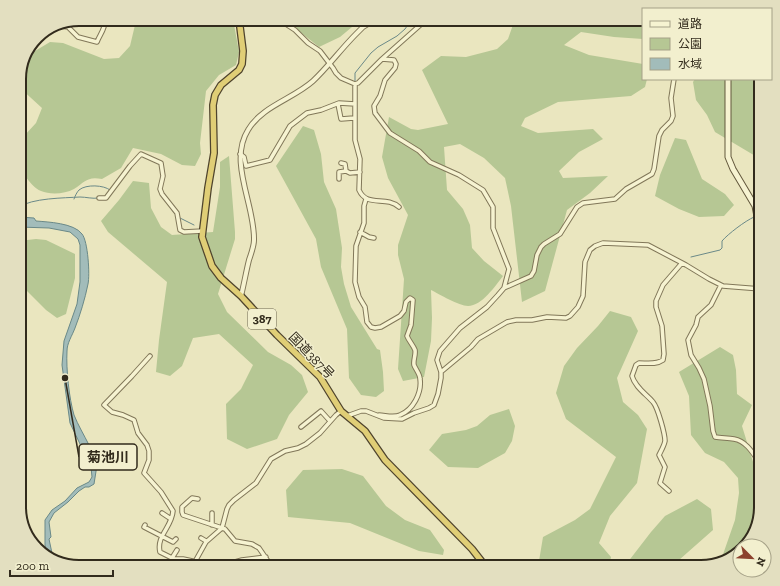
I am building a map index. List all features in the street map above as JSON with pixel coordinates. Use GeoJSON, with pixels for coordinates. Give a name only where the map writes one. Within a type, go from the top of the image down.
{"type":"FeatureCollection","features":[{"type":"Feature","properties":{"kind":"highway","name":"国道387号"},"geometry":{"type":"LineString","coordinates":[[240,26],[243,51],[242,64],[239,70],[221,85],[214,100],[214,153],[202,238],[212,266],[221,278],[241,296],[277,335],[320,377],[341,411],[368,434],[385,460],[472,549],[481,560]]}},
{"type":"Feature","properties":{"kind":"main road"},"geometry":{"type":"LineString","coordinates":[[728,80],[728,157],[732,169],[754,204]]}},
{"type":"Feature","properties":{"kind":"street"},"geometry":{"type":"LineString","coordinates":[[68,27],[78,37],[97,42],[105,26]]}},
{"type":"Feature","properties":{"kind":"street"},"geometry":{"type":"LineString","coordinates":[[289,26],[308,43],[320,51],[341,78],[355,84]]}},
{"type":"Feature","properties":{"kind":"street"},"geometry":{"type":"LineString","coordinates":[[241,296],[254,241],[252,217],[240,154],[243,138],[252,123],[266,111],[305,87],[365,26]]}},
{"type":"Feature","properties":{"kind":"street"},"geometry":{"type":"LineString","coordinates":[[355,84],[358,83],[419,26]]}},
{"type":"Feature","properties":{"kind":"street"},"geometry":{"type":"LineString","coordinates":[[382,59],[394,60],[396,64],[395,68],[385,80],[380,96],[377,98],[374,106],[375,113],[390,133],[419,151],[430,162],[458,175],[483,190],[493,207],[493,228],[509,269],[504,288]]}},
{"type":"Feature","properties":{"kind":"street"},"geometry":{"type":"LineString","coordinates":[[347,416],[361,411],[366,411],[384,418],[402,419],[434,405],[438,394],[441,372],[437,360],[440,351],[460,328],[487,307],[504,288],[531,276],[534,271],[537,255],[541,247],[560,234],[577,207],[583,203],[615,199],[626,189],[652,174],[659,136],[662,130],[671,121],[673,116],[671,98],[674,80]]}},
{"type":"Feature","properties":{"kind":"street"},"geometry":{"type":"LineString","coordinates":[[355,84],[355,140],[360,159],[360,190],[366,199],[388,201],[399,207]]}},
{"type":"Feature","properties":{"kind":"street"},"geometry":{"type":"LineString","coordinates":[[240,154],[244,157],[246,166],[270,160],[290,126],[307,113],[338,104],[355,104]]}},
{"type":"Feature","properties":{"kind":"street"},"geometry":{"type":"LineString","coordinates":[[338,104],[341,119],[354,118]]}},
{"type":"Feature","properties":{"kind":"street"},"geometry":{"type":"LineString","coordinates":[[98,198],[106,198],[141,154],[161,163],[163,176],[160,188],[162,194],[177,213],[180,230],[184,232],[203,231]]}},
{"type":"Feature","properties":{"kind":"street"},"geometry":{"type":"LineString","coordinates":[[341,163],[345,164],[346,171]]}},
{"type":"Feature","properties":{"kind":"street"},"geometry":{"type":"LineString","coordinates":[[339,179],[339,172],[360,172]]}},
{"type":"Feature","properties":{"kind":"street"},"geometry":{"type":"LineString","coordinates":[[366,199],[364,206],[364,223],[356,246],[355,282],[359,297],[365,307],[367,322],[371,327],[378,328],[400,316],[404,311],[408,299],[410,298],[413,300],[411,325],[407,336],[415,349],[414,366],[420,378],[420,392],[415,402],[406,411],[394,416],[379,414],[378,416]]}},
{"type":"Feature","properties":{"kind":"street"},"geometry":{"type":"LineString","coordinates":[[360,232],[374,238]]}},
{"type":"Feature","properties":{"kind":"street"},"geometry":{"type":"LineString","coordinates":[[441,372],[471,347],[478,339],[507,322],[547,317],[566,318],[570,316],[578,307],[583,296],[585,262],[590,250],[599,244],[648,245],[721,285],[754,289]]}},
{"type":"Feature","properties":{"kind":"street"},"geometry":{"type":"LineString","coordinates":[[669,491],[660,483],[665,467],[659,455],[665,441],[664,431],[658,412],[653,402],[639,388],[632,376],[638,363],[652,363],[663,360],[662,326],[656,307],[656,299],[663,285],[682,263]]}},
{"type":"Feature","properties":{"kind":"street"},"geometry":{"type":"LineString","coordinates":[[721,285],[711,305],[698,317],[696,325],[688,340],[691,355],[700,368],[704,378],[715,437],[735,439],[742,442],[754,455]]}},
{"type":"Feature","properties":{"kind":"street"},"geometry":{"type":"LineString","coordinates":[[150,356],[104,405],[112,412],[134,420],[138,433],[147,445],[149,460],[144,473],[161,492],[173,511],[173,515],[159,542],[160,552],[172,558],[184,560]]}},
{"type":"Feature","properties":{"kind":"street"},"geometry":{"type":"LineString","coordinates":[[301,427],[320,411],[330,421]]}},
{"type":"Feature","properties":{"kind":"street"},"geometry":{"type":"LineString","coordinates":[[196,560],[206,541],[222,528],[226,509],[234,500],[256,483],[271,459],[285,451],[298,448],[306,444],[320,433],[341,411]]}},
{"type":"Feature","properties":{"kind":"street"},"geometry":{"type":"LineString","coordinates":[[182,512],[182,507],[192,498],[198,499]]}},
{"type":"Feature","properties":{"kind":"street"},"geometry":{"type":"LineString","coordinates":[[173,515],[182,512]]}},
{"type":"Feature","properties":{"kind":"street"},"geometry":{"type":"LineString","coordinates":[[182,512],[184,515],[225,529],[235,541],[252,544],[259,548],[268,560]]}},
{"type":"Feature","properties":{"kind":"street"},"geometry":{"type":"LineString","coordinates":[[162,513],[171,519]]}},
{"type":"Feature","properties":{"kind":"street"},"geometry":{"type":"LineString","coordinates":[[212,513],[212,525]]}},
{"type":"Feature","properties":{"kind":"street"},"geometry":{"type":"LineString","coordinates":[[145,525],[144,528],[173,542],[176,539]]}},
{"type":"Feature","properties":{"kind":"street"},"geometry":{"type":"LineString","coordinates":[[200,538],[206,541]]}},
{"type":"Feature","properties":{"kind":"street"},"geometry":{"type":"LineString","coordinates":[[172,558],[177,550]]}},
{"type":"Feature","properties":{"kind":"street"},"geometry":{"type":"LineString","coordinates":[[242,560],[266,557]]}},
{"type":"Feature","properties":{"kind":"green space"},"geometry":{"type":"Polygon","coordinates":[[[135,26],[234,26],[239,52],[236,65],[219,75],[206,91],[200,143],[201,154],[195,166],[182,165],[161,154],[133,148],[121,168],[102,179],[89,179],[74,189],[62,193],[49,193],[39,190],[32,185],[26,177],[26,134],[36,123],[42,108],[26,93],[26,76],[28,66],[35,51],[50,42],[63,43],[104,59],[119,58],[130,46],[135,26]]]}},
{"type":"Feature","properties":{"kind":"green space"},"geometry":{"type":"Polygon","coordinates":[[[293,26],[353,26],[340,37],[319,47],[293,26]]]}},
{"type":"Feature","properties":{"kind":"green space"},"geometry":{"type":"Polygon","coordinates":[[[513,26],[642,26],[642,39],[614,37],[581,32],[564,45],[589,55],[642,64],[642,80],[647,80],[645,87],[631,96],[558,102],[525,118],[521,126],[538,133],[593,129],[603,139],[579,152],[559,171],[563,178],[608,176],[590,193],[567,210],[545,291],[522,302],[511,206],[505,178],[484,158],[460,144],[444,147],[447,190],[463,209],[470,225],[472,248],[484,261],[503,276],[488,295],[478,303],[468,306],[449,300],[431,290],[431,341],[424,377],[403,381],[398,369],[404,279],[398,255],[398,245],[408,215],[388,178],[382,157],[389,117],[411,129],[418,130],[448,124],[422,70],[441,56],[466,57],[497,49],[508,39],[513,26]]]}},
{"type":"Feature","properties":{"kind":"green space"},"geometry":{"type":"Polygon","coordinates":[[[694,80],[754,80],[754,155],[715,132],[707,115],[696,100],[693,82],[694,80]]]}},
{"type":"Feature","properties":{"kind":"green space"},"geometry":{"type":"Polygon","coordinates":[[[303,126],[314,130],[321,154],[324,182],[336,209],[342,248],[341,267],[344,284],[351,307],[377,349],[380,350],[384,391],[376,397],[361,395],[349,378],[347,329],[321,267],[316,239],[276,166],[303,126]]]}},
{"type":"Feature","properties":{"kind":"green space"},"geometry":{"type":"Polygon","coordinates":[[[675,138],[686,140],[702,179],[725,194],[734,205],[724,216],[699,217],[679,209],[655,196],[660,175],[675,138]]]}},
{"type":"Feature","properties":{"kind":"green space"},"geometry":{"type":"Polygon","coordinates":[[[229,156],[235,239],[218,294],[227,312],[268,352],[291,365],[302,375],[308,392],[289,415],[277,439],[247,449],[227,439],[226,404],[241,389],[253,365],[219,334],[193,338],[182,366],[170,376],[156,372],[167,282],[108,232],[101,221],[133,181],[149,183],[151,208],[161,227],[172,235],[213,232],[220,187],[220,162],[229,156]]]}},
{"type":"Feature","properties":{"kind":"green space"},"geometry":{"type":"Polygon","coordinates":[[[26,240],[46,240],[75,254],[75,278],[66,314],[57,318],[46,310],[26,290],[26,240]]]}},
{"type":"Feature","properties":{"kind":"green space"},"geometry":{"type":"Polygon","coordinates":[[[610,311],[631,317],[638,331],[617,378],[623,402],[638,415],[647,429],[637,483],[610,516],[599,543],[611,557],[610,560],[539,560],[543,537],[575,520],[590,509],[616,457],[566,419],[556,393],[564,366],[577,348],[610,311]]]}},
{"type":"Feature","properties":{"kind":"green space"},"geometry":{"type":"Polygon","coordinates":[[[720,347],[733,355],[736,370],[737,394],[752,405],[742,426],[754,465],[754,507],[753,517],[747,533],[744,538],[732,538],[732,550],[723,554],[735,520],[739,493],[738,478],[724,462],[705,453],[691,435],[689,396],[679,372],[720,347]]]}},
{"type":"Feature","properties":{"kind":"green space"},"geometry":{"type":"Polygon","coordinates":[[[509,409],[515,426],[512,441],[505,453],[478,468],[448,467],[429,450],[442,434],[466,430],[477,426],[490,415],[509,409]]]}},
{"type":"Feature","properties":{"kind":"green space"},"geometry":{"type":"Polygon","coordinates":[[[342,469],[363,476],[386,506],[405,520],[430,530],[444,550],[443,555],[419,551],[350,523],[288,517],[286,490],[303,470],[342,469]]]}},
{"type":"Feature","properties":{"kind":"green space"},"geometry":{"type":"Polygon","coordinates":[[[697,499],[711,509],[713,530],[679,560],[629,560],[651,532],[665,516],[697,499]]]}},
{"type":"Feature","properties":{"kind":"water"},"geometry":{"type":"Polygon","coordinates":[[[26,217],[34,218],[36,221],[73,227],[82,234],[86,244],[89,280],[79,318],[67,348],[67,375],[74,415],[89,445],[89,450],[100,459],[106,467],[100,464],[97,465],[94,484],[79,491],[54,513],[49,522],[51,537],[49,539],[52,552],[45,548],[45,520],[52,510],[65,501],[77,488],[89,482],[92,477],[91,467],[70,423],[62,365],[64,341],[77,304],[80,282],[80,245],[78,239],[70,232],[49,228],[26,227],[26,217]]]}},
{"type":"Feature","properties":{"kind":"waterway"},"geometry":{"type":"LineString","coordinates":[[355,81],[355,73],[371,53],[397,36],[407,26]]}},
{"type":"Feature","properties":{"kind":"waterway"},"geometry":{"type":"LineString","coordinates":[[74,199],[76,194],[82,188],[99,186],[110,190]]}},
{"type":"Feature","properties":{"kind":"waterway"},"geometry":{"type":"LineString","coordinates":[[26,204],[48,199],[80,197],[99,198]]}},
{"type":"Feature","properties":{"kind":"waterway"},"geometry":{"type":"LineString","coordinates":[[172,210],[176,215]]}},
{"type":"Feature","properties":{"kind":"waterway"},"geometry":{"type":"LineString","coordinates":[[691,257],[720,250],[722,248],[722,241],[732,231],[754,217]]}},
{"type":"Feature","properties":{"kind":"waterway"},"geometry":{"type":"LineString","coordinates":[[180,218],[194,225]]}},
{"type":"Feature","properties":{"kind":"place","name":"菊池川"},"geometry":{"type":"Point","coordinates":[65,378]}}]}
